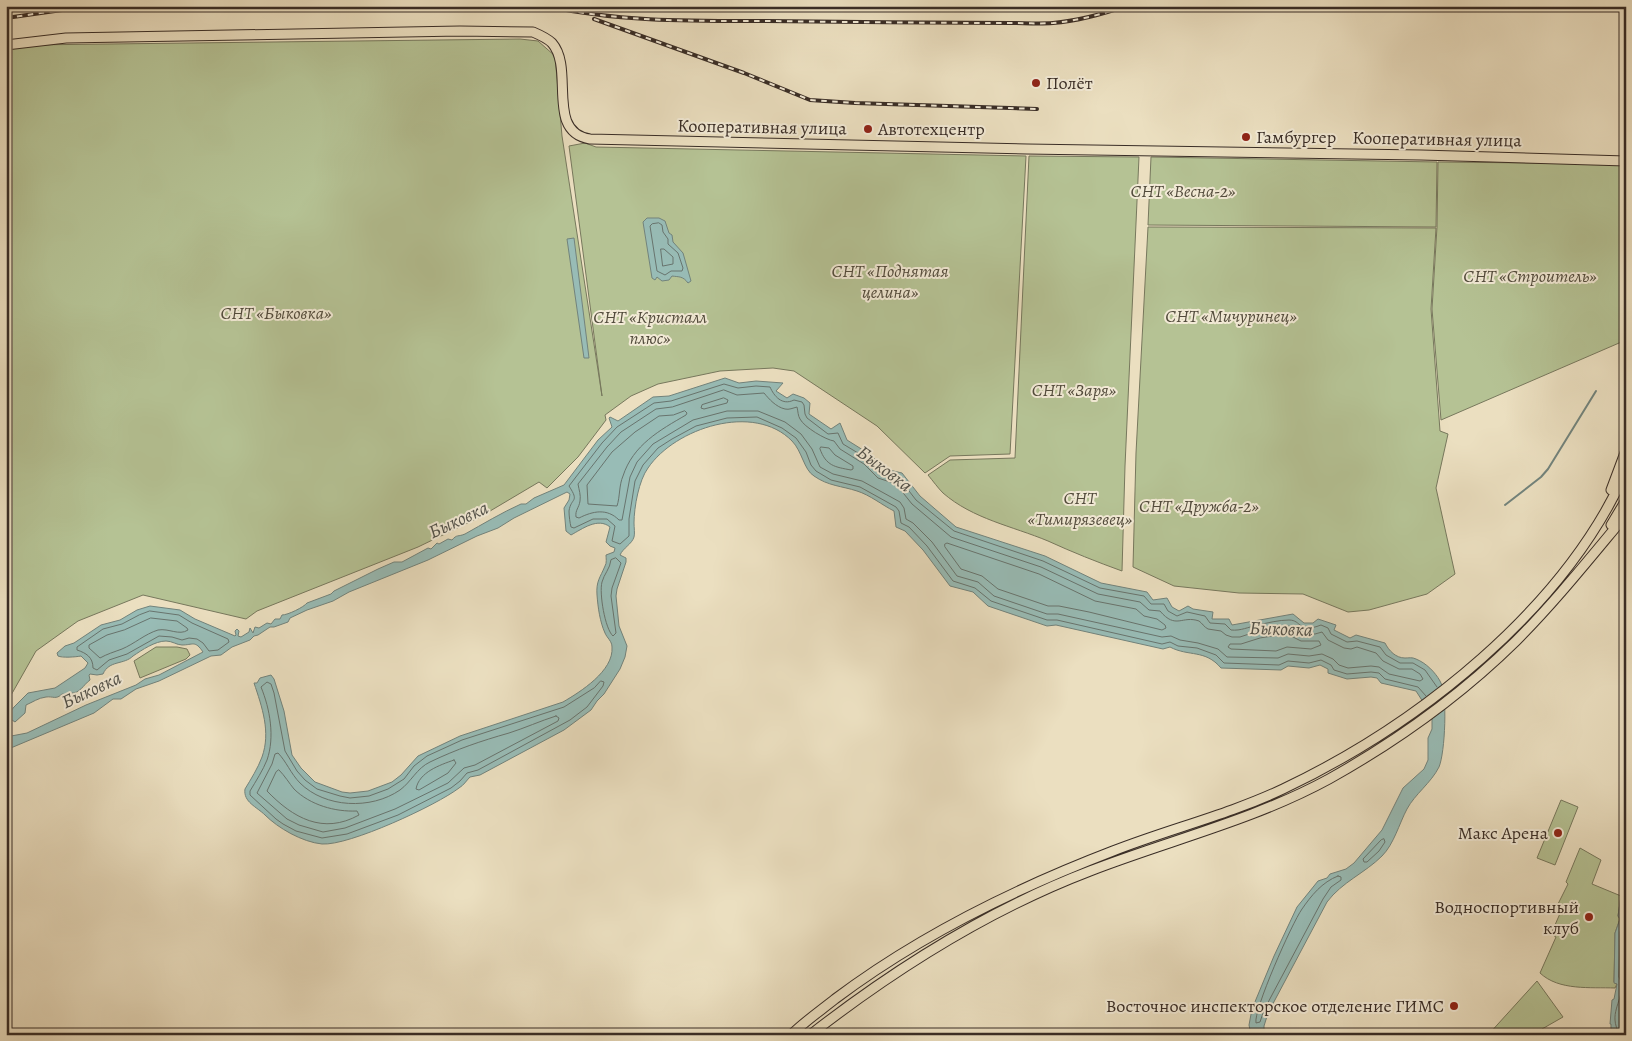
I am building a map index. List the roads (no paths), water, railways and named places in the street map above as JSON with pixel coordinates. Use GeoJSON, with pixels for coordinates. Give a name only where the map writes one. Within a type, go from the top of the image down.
{"type":"FeatureCollection","features":[{"type":"Feature","properties":{"kind":"main road","name":"Кооперативная улица"},"geometry":{"type":"LineString","coordinates":[[6,45],[66,38],[477,31],[533,32],[542,35],[558,51],[564,108],[570,128],[576,135],[590,139],[1027,149],[1412,154],[1626,162]]}},
{"type":"Feature","properties":{"kind":"main road"},"geometry":{"type":"LineString","coordinates":[[1577,554],[1613,487],[1626,450]]}},
{"type":"Feature","properties":{"kind":"main road"},"geometry":{"type":"LineString","coordinates":[[790,1035],[853,986],[893,959],[979,909],[1034,882],[1163,833],[1221,815],[1282,790],[1328,766],[1378,736],[1451,684],[1508,633],[1554,584],[1577,554],[1610,504],[1626,471]]}},
{"type":"Feature","properties":{"kind":"main road"},"geometry":{"type":"LineString","coordinates":[[1596,551],[1626,500]]}},
{"type":"Feature","properties":{"kind":"main road"},"geometry":{"type":"LineString","coordinates":[[810,1035],[861,996],[937,946],[1040,891],[1090,871],[1224,826],[1285,801],[1329,779],[1385,745],[1421,722],[1455,696],[1516,641],[1564,590],[1626,515]]}},
{"type":"Feature","properties":{"kind":"water"},"geometry":{"type":"Polygon","coordinates":[[[647,218],[659,218],[665,221],[669,233],[672,235],[673,242],[683,253],[691,281],[688,283],[684,279],[672,276],[669,280],[662,281],[657,277],[655,280],[652,278],[643,222],[647,218]]]}},
{"type":"Feature","properties":{"kind":"water"},"geometry":{"type":"Polygon","coordinates":[[[574,238],[589,358],[584,358],[567,239],[574,238]]]}},
{"type":"Feature","properties":{"kind":"water","name":"Быковка"},"geometry":{"type":"Polygon","coordinates":[[[725,378],[739,383],[756,381],[783,383],[776,391],[787,398],[793,394],[804,398],[810,403],[809,414],[831,429],[840,423],[847,440],[871,455],[885,469],[902,473],[920,496],[956,527],[1045,556],[1101,583],[1147,592],[1153,600],[1167,598],[1172,607],[1179,611],[1188,606],[1193,609],[1213,612],[1212,619],[1229,619],[1232,625],[1293,614],[1304,623],[1313,623],[1318,619],[1336,625],[1334,630],[1350,638],[1356,635],[1385,643],[1396,655],[1420,661],[1436,674],[1442,688],[1445,710],[1443,749],[1439,767],[1410,804],[1393,840],[1382,856],[1340,889],[1327,902],[1268,1013],[1264,1026],[1264,1035],[1251,1035],[1249,1025],[1252,1009],[1297,907],[1318,881],[1327,878],[1330,874],[1346,869],[1354,863],[1382,830],[1403,788],[1424,769],[1428,760],[1428,738],[1432,729],[1432,716],[1416,691],[1381,683],[1377,678],[1347,679],[1328,673],[1328,669],[1320,665],[1309,668],[1288,666],[1281,670],[1221,668],[1209,658],[1170,647],[1163,649],[1056,625],[1047,626],[988,606],[973,592],[950,586],[923,550],[905,531],[896,527],[894,511],[862,493],[830,484],[814,476],[792,441],[776,429],[757,423],[737,422],[716,425],[695,432],[677,441],[660,454],[645,473],[636,502],[634,537],[620,555],[626,558],[626,562],[616,596],[619,626],[627,646],[625,657],[620,669],[604,694],[591,710],[564,730],[480,775],[470,777],[462,786],[413,814],[371,832],[335,843],[322,844],[314,843],[291,834],[251,804],[246,797],[245,789],[260,761],[265,748],[266,738],[260,701],[254,683],[257,683],[260,678],[271,675],[274,679],[284,711],[292,755],[301,768],[315,782],[350,793],[368,791],[392,782],[418,756],[460,736],[570,698],[595,680],[608,664],[611,656],[612,645],[602,624],[597,586],[606,563],[606,555],[614,552],[615,548],[606,542],[610,527],[605,524],[590,525],[571,535],[566,531],[564,508],[570,494],[567,492],[498,528],[428,560],[349,592],[333,601],[307,610],[290,618],[288,622],[270,627],[221,655],[211,656],[159,681],[136,689],[121,699],[113,699],[94,713],[6,750],[6,737],[27,733],[86,705],[136,685],[145,679],[159,675],[203,652],[194,644],[180,645],[166,641],[157,642],[129,659],[109,667],[103,674],[90,674],[90,680],[76,692],[68,695],[62,694],[56,697],[38,699],[26,705],[25,713],[15,722],[9,718],[10,712],[28,693],[55,688],[85,668],[88,663],[81,656],[63,657],[58,656],[57,653],[65,646],[74,643],[101,625],[120,620],[137,610],[150,606],[180,610],[195,619],[235,636],[237,629],[239,631],[238,636],[241,637],[249,632],[250,628],[253,633],[255,627],[259,628],[267,623],[271,624],[275,619],[280,619],[282,615],[331,594],[378,569],[394,562],[402,562],[428,548],[431,549],[437,543],[439,544],[448,539],[452,540],[456,536],[465,534],[514,507],[526,504],[534,498],[564,485],[598,440],[612,427],[610,417],[618,421],[653,397],[669,396],[725,378]]]}},
{"type":"Feature","properties":{"kind":"water"},"geometry":{"type":"Polygon","coordinates":[[[1626,886],[1626,1035],[1615,1035],[1611,1032],[1610,1024],[1612,1000],[1614,999],[1617,984],[1614,983],[1615,933],[1620,919],[1618,916],[1621,896],[1626,886]]]}},
{"type":"Feature","properties":{"kind":"waterway"},"geometry":{"type":"LineString","coordinates":[[1505,505],[1541,477],[1548,469],[1596,391]]}},
{"type":"Feature","properties":{"kind":"railway"},"geometry":{"type":"LineString","coordinates":[[6,18],[90,6]]}},
{"type":"Feature","properties":{"kind":"railway"},"geometry":{"type":"LineString","coordinates":[[546,6],[600,15],[656,20],[1037,23],[1081,19],[1126,6]]}},
{"type":"Feature","properties":{"kind":"railway"},"geometry":{"type":"LineString","coordinates":[[594,19],[744,73],[810,100],[1037,109]]}},
{"type":"Feature","properties":{"kind":"place","name":"Полёт"},"geometry":{"type":"Point","coordinates":[1036,83]}},
{"type":"Feature","properties":{"kind":"place","name":"Автотехцентр"},"geometry":{"type":"Point","coordinates":[868,129]}},
{"type":"Feature","properties":{"kind":"place","name":"Гамбургер"},"geometry":{"type":"Point","coordinates":[1246,137]}},
{"type":"Feature","properties":{"kind":"place","name":"Макс Арена"},"geometry":{"type":"Point","coordinates":[1558,833]}},
{"type":"Feature","properties":{"kind":"place","name":"Водноспортивный клуб"},"geometry":{"type":"Point","coordinates":[1589,917]}},
{"type":"Feature","properties":{"kind":"place","name":"Восточное инспекторское отделение ГИМС"},"geometry":{"type":"Point","coordinates":[1454,1006]}},
{"type":"Feature","properties":{"kind":"park label","name":"СНТ «Весна-2»"},"geometry":{"type":"Point","coordinates":[1183,191]}},
{"type":"Feature","properties":{"kind":"park label","name":"СНТ «Строитель»"},"geometry":{"type":"Point","coordinates":[1530,276]}},
{"type":"Feature","properties":{"kind":"park label","name":"СНТ «Поднятая целина»"},"geometry":{"type":"Point","coordinates":[890,281]}},
{"type":"Feature","properties":{"kind":"park label","name":"СНТ «Быковка»"},"geometry":{"type":"Point","coordinates":[276,313]}},
{"type":"Feature","properties":{"kind":"park label","name":"СНТ «Мичуринец»"},"geometry":{"type":"Point","coordinates":[1231,316]}},
{"type":"Feature","properties":{"kind":"park label","name":"СНТ «Кристалл плюс»"},"geometry":{"type":"Point","coordinates":[650,327]}},
{"type":"Feature","properties":{"kind":"park label","name":"СНТ «Заря»"},"geometry":{"type":"Point","coordinates":[1074,390]}},
{"type":"Feature","properties":{"kind":"park label","name":"СНТ «Дружба-2»"},"geometry":{"type":"Point","coordinates":[1199,506]}},
{"type":"Feature","properties":{"kind":"park label","name":"СНТ «Тимирязевец»"},"geometry":{"type":"Point","coordinates":[1080,508]}}]}
